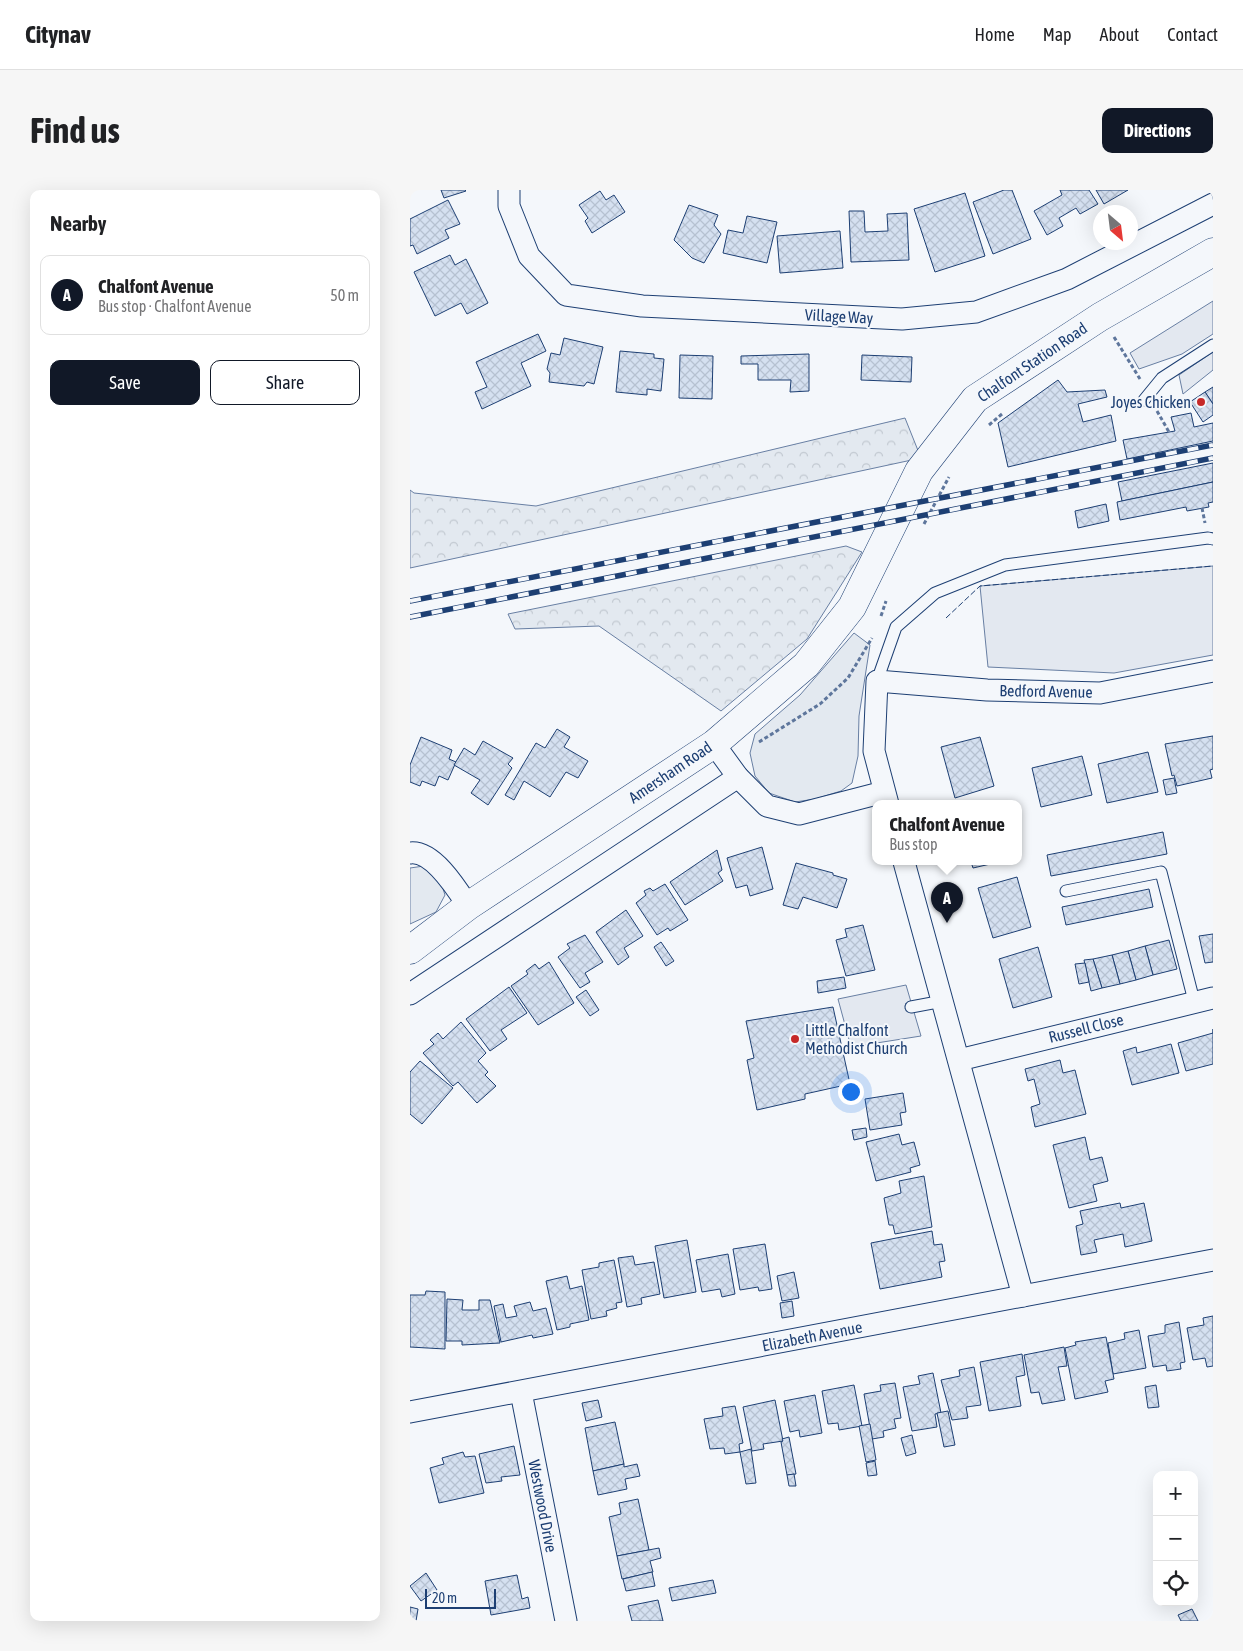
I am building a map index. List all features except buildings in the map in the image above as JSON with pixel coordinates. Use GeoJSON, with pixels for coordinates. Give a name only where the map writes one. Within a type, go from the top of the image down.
{"type":"FeatureCollection","features":[{"type":"Feature","properties":{"kind":"main road","name":"Chalfont Station Road"},"geometry":{"type":"LineString","coordinates":[[882,546],[919,471],[975,399],[1100,317],[1213,252]]}},
{"type":"Feature","properties":{"kind":"main road","name":"Amersham Road"},"geometry":{"type":"LineString","coordinates":[[410,950],[468,906],[714,744],[806,665],[852,607],[882,546]]}},
{"type":"Feature","properties":{"kind":"street","name":"Village Way"},"geometry":{"type":"LineString","coordinates":[[509,190],[509,206],[529,256],[566,295],[642,306],[902,320],[976,312],[1067,279],[1213,204]]}},
{"type":"Feature","properties":{"kind":"street","name":"Bedford Avenue"},"geometry":{"type":"LineString","coordinates":[[877,681],[987,690],[1100,693],[1213,671]]}},
{"type":"Feature","properties":{"kind":"street"},"geometry":{"type":"LineString","coordinates":[[877,681],[874,751],[886,798]]}},
{"type":"Feature","properties":{"kind":"street"},"geometry":{"type":"LineString","coordinates":[[714,744],[738,777],[767,806],[799,814],[872,801]]}},
{"type":"Feature","properties":{"kind":"street"},"geometry":{"type":"LineString","coordinates":[[410,994],[738,777]]}},
{"type":"Feature","properties":{"kind":"street"},"geometry":{"type":"LineString","coordinates":[[410,854],[415,853],[435,862],[468,906]]}},
{"type":"Feature","properties":{"kind":"street"},"geometry":{"type":"LineString","coordinates":[[905,865],[960,1060],[1023,1296]]}},
{"type":"Feature","properties":{"kind":"street","name":"Russell Close"},"geometry":{"type":"LineString","coordinates":[[960,1060],[1204,1000]]}},
{"type":"Feature","properties":{"kind":"street","name":"Elizabeth Avenue"},"geometry":{"type":"LineString","coordinates":[[410,1412],[1213,1260]]}},
{"type":"Feature","properties":{"kind":"street","name":"Westwood Drive"},"geometry":{"type":"LineString","coordinates":[[521,1392],[566,1621]]}},
{"type":"Feature","properties":{"kind":"lane"},"geometry":{"type":"LineString","coordinates":[[1144,400],[1162,378],[1213,345]]}},
{"type":"Feature","properties":{"kind":"lane"},"geometry":{"type":"LineString","coordinates":[[877,681],[896,627],[935,593],[1005,565],[1208,538],[1213,539]]}},
{"type":"Feature","properties":{"kind":"lane"},"geometry":{"type":"LineString","coordinates":[[1066,891],[1161,872],[1204,1000]]}},
{"type":"Feature","properties":{"kind":"lane"},"geometry":{"type":"LineString","coordinates":[[911,1007],[943,1001]]}},
{"type":"Feature","properties":{"kind":"path"},"geometry":{"type":"LineString","coordinates":[[1112,333],[1126,355]]}},
{"type":"Feature","properties":{"kind":"green space"},"geometry":{"type":"Polygon","coordinates":[[[905,418],[921,458],[410,568],[410,490],[414,493],[536,506],[905,418]]]}},
{"type":"Feature","properties":{"kind":"green space"},"geometry":{"type":"Polygon","coordinates":[[[846,546],[862,552],[807,639],[721,711],[599,626],[515,629],[508,614],[846,546]]]}},
{"type":"Feature","properties":{"kind":"green space"},"geometry":{"type":"Polygon","coordinates":[[[854,633],[870,645],[859,716],[858,756],[852,783],[841,791],[815,799],[795,802],[769,793],[755,776],[750,753],[755,734],[800,695],[854,633]]]}},
{"type":"Feature","properties":{"kind":"green space"},"geometry":{"type":"Polygon","coordinates":[[[424,866],[438,873],[445,895],[436,912],[410,924],[410,868],[424,866]]]}},
{"type":"Feature","properties":{"kind":"shaded area"},"geometry":{"type":"Polygon","coordinates":[[[1213,301],[1213,334],[1182,354],[1139,369],[1130,353],[1213,301]]]}},
{"type":"Feature","properties":{"kind":"shaded area"},"geometry":{"type":"Polygon","coordinates":[[[1213,352],[1213,370],[1183,394],[1179,375],[1213,352]]]}},
{"type":"Feature","properties":{"kind":"shaded area"},"geometry":{"type":"Polygon","coordinates":[[[1213,566],[1213,655],[1114,673],[988,667],[980,586],[1213,566]]]}},
{"type":"Feature","properties":{"kind":"shaded area"},"geometry":{"type":"Polygon","coordinates":[[[906,985],[921,1036],[851,1047],[838,999],[906,985]]]}},
{"type":"Feature","properties":{"kind":"railway"},"geometry":{"type":"LineString","coordinates":[[410,601],[1213,445]]}},
{"type":"Feature","properties":{"kind":"railway"},"geometry":{"type":"LineString","coordinates":[[410,617],[1213,458]]}},
{"type":"Feature","properties":{"kind":"fence"},"geometry":{"type":"LineString","coordinates":[[946,618],[980,586],[1213,566]]}},
{"type":"Feature","properties":{"kind":"place","name":"Joyes Chicken"},"geometry":{"type":"Point","coordinates":[1201,402]}},
{"type":"Feature","properties":{"kind":"place","name":"Chalfont Avenue"},"geometry":{"type":"Point","coordinates":[947,923]}},
{"type":"Feature","properties":{"kind":"place","name":"Little Chalfont Methodist Church"},"geometry":{"type":"Point","coordinates":[795,1039]}}]}
